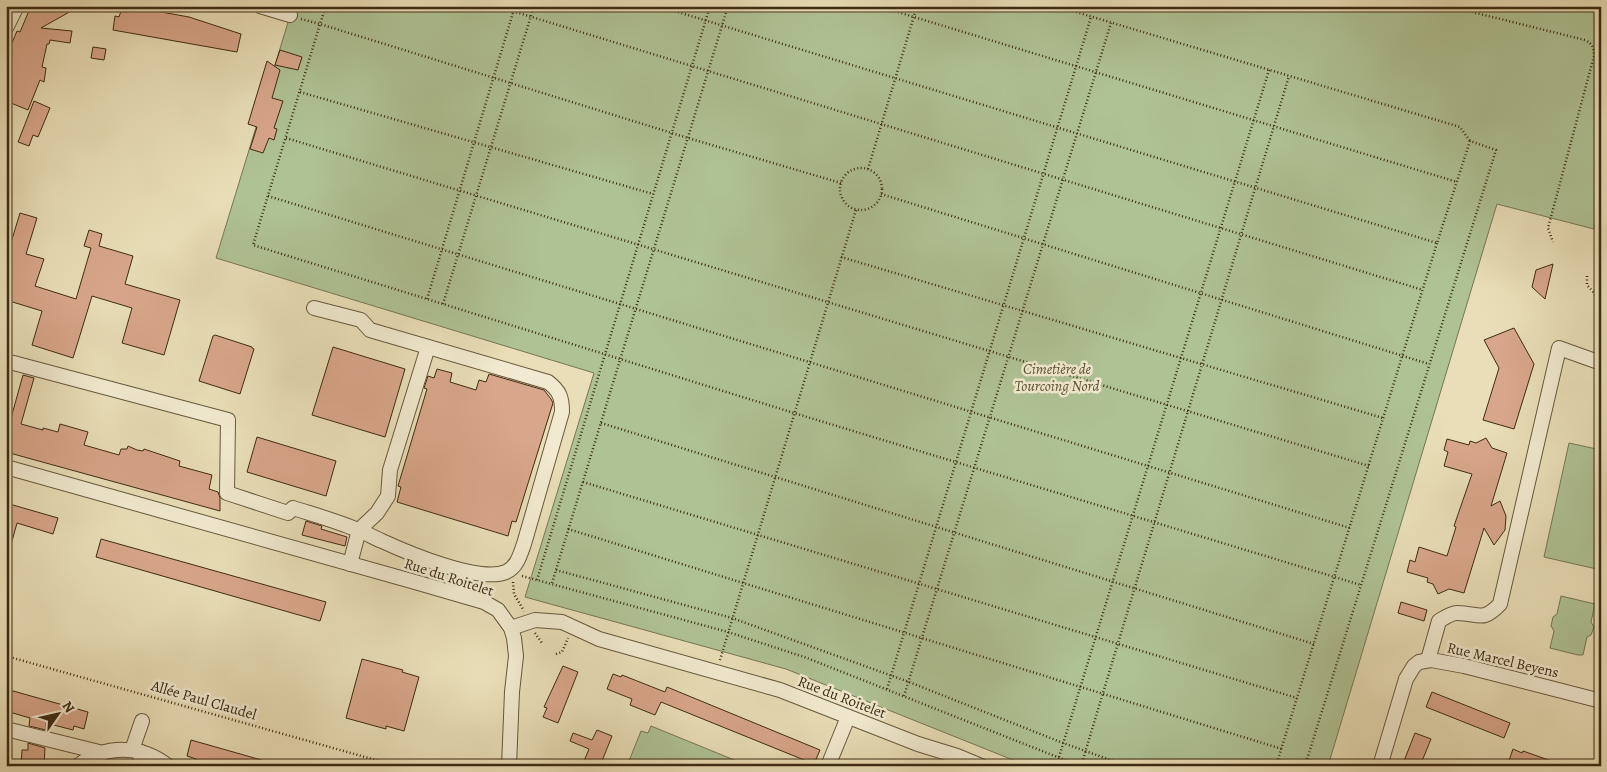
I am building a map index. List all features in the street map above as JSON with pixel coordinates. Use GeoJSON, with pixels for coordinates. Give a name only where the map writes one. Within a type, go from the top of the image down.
{"type":"FeatureCollection","features":[{"type":"Feature","properties":{"kind":"street"},"geometry":{"type":"LineString","coordinates":[[6,28],[17,6]]}},
{"type":"Feature","properties":{"kind":"street"},"geometry":{"type":"LineString","coordinates":[[260,6],[290,15]]}},
{"type":"Feature","properties":{"kind":"street"},"geometry":{"type":"LineString","coordinates":[[6,361],[228,420],[227,493],[288,513],[293,508],[359,530],[409,553],[472,573],[494,574],[506,572],[517,563],[562,412],[560,395],[556,388],[548,382],[370,330],[361,320],[314,308]]}},
{"type":"Feature","properties":{"kind":"street"},"geometry":{"type":"LineString","coordinates":[[350,564],[359,530],[377,513],[388,496],[390,470],[428,347]]}},
{"type":"Feature","properties":{"kind":"street"},"geometry":{"type":"LineString","coordinates":[[1428,660],[1439,621],[1456,612],[1487,616],[1500,604],[1559,348],[1601,363]]}},
{"type":"Feature","properties":{"kind":"street","name":"Rue du Roitelet"},"geometry":{"type":"LineString","coordinates":[[6,467],[484,602],[498,610],[511,628],[528,622],[542,620],[562,622],[599,639],[780,690],[918,744],[957,756],[975,765]]}},
{"type":"Feature","properties":{"kind":"street"},"geometry":{"type":"LineString","coordinates":[[509,766],[512,692],[516,656],[511,628]]}},
{"type":"Feature","properties":{"kind":"street","name":"Rue Marcel Beyens"},"geometry":{"type":"LineString","coordinates":[[1380,766],[1410,672],[1420,662],[1428,660],[1464,666],[1601,700]]}},
{"type":"Feature","properties":{"kind":"street"},"geometry":{"type":"LineString","coordinates":[[828,766],[848,717]]}},
{"type":"Feature","properties":{"kind":"street"},"geometry":{"type":"LineString","coordinates":[[138,756],[142,721]]}},
{"type":"Feature","properties":{"kind":"street"},"geometry":{"type":"LineString","coordinates":[[6,729],[103,753]]}},
{"type":"Feature","properties":{"kind":"street"},"geometry":{"type":"LineString","coordinates":[[78,766],[86,760],[103,753],[120,750],[138,756],[157,758],[168,766]]}},
{"type":"Feature","properties":{"kind":"path"},"geometry":{"type":"LineString","coordinates":[[326,6],[253,245],[621,360],[1361,586]]}},
{"type":"Feature","properties":{"kind":"path"},"geometry":{"type":"LineString","coordinates":[[496,6],[1423,290]]}},
{"type":"Feature","properties":{"kind":"path"},"geometry":{"type":"LineString","coordinates":[[427,299],[514,6]]}},
{"type":"Feature","properties":{"kind":"path"},"geometry":{"type":"LineString","coordinates":[[443,304],[534,6]]}},
{"type":"Feature","properties":{"kind":"path"},"geometry":{"type":"LineString","coordinates":[[658,6],[1437,243]]}},
{"type":"Feature","properties":{"kind":"path"},"geometry":{"type":"LineString","coordinates":[[537,580],[710,6]]}},
{"type":"Feature","properties":{"kind":"path"},"geometry":{"type":"LineString","coordinates":[[552,583],[728,6]]}},
{"type":"Feature","properties":{"kind":"path"},"geometry":{"type":"LineString","coordinates":[[878,6],[1456,182]]}},
{"type":"Feature","properties":{"kind":"path"},"geometry":{"type":"LineString","coordinates":[[868,170],[917,6]]}},
{"type":"Feature","properties":{"kind":"path"},"geometry":{"type":"LineString","coordinates":[[1056,6],[1460,127],[1470,141],[1496,150],[1305,766]]}},
{"type":"Feature","properties":{"kind":"path"},"geometry":{"type":"LineString","coordinates":[[1448,6],[1585,40],[1591,43],[1594,49],[1594,56],[1548,228],[1554,242]]}},
{"type":"Feature","properties":{"kind":"path"},"geometry":{"type":"LineString","coordinates":[[290,15],[688,138],[841,183]]}},
{"type":"Feature","properties":{"kind":"path"},"geometry":{"type":"LineString","coordinates":[[886,689],[1091,17]]}},
{"type":"Feature","properties":{"kind":"path"},"geometry":{"type":"LineString","coordinates":[[904,696],[1111,23]]}},
{"type":"Feature","properties":{"kind":"path"},"geometry":{"type":"LineString","coordinates":[[1059,757],[1269,70]]}},
{"type":"Feature","properties":{"kind":"path"},"geometry":{"type":"LineString","coordinates":[[521,575],[728,632],[807,658],[1081,766],[1289,76]]}},
{"type":"Feature","properties":{"kind":"path"},"geometry":{"type":"LineString","coordinates":[[300,92],[653,194]]}},
{"type":"Feature","properties":{"kind":"path"},"geometry":{"type":"LineString","coordinates":[[286,138],[1369,466]]}},
{"type":"Feature","properties":{"kind":"path"},"geometry":{"type":"LineString","coordinates":[[1276,766],[1402,355],[1470,141]]}},
{"type":"Feature","properties":{"kind":"path"},"geometry":{"type":"LineString","coordinates":[[862,168],[868,170],[879,178],[882,185],[881,194],[876,205],[870,209],[856,210],[844,202],[841,196],[841,183],[849,172],[862,168]]}},
{"type":"Feature","properties":{"kind":"path"},"geometry":{"type":"LineString","coordinates":[[881,194],[1430,364]]}},
{"type":"Feature","properties":{"kind":"path"},"geometry":{"type":"LineString","coordinates":[[268,196],[1350,528]]}},
{"type":"Feature","properties":{"kind":"path"},"geometry":{"type":"LineString","coordinates":[[716,672],[856,210]]}},
{"type":"Feature","properties":{"kind":"path"},"geometry":{"type":"LineString","coordinates":[[841,257],[1383,418]]}},
{"type":"Feature","properties":{"kind":"path"},"geometry":{"type":"LineString","coordinates":[[1587,276],[1587,285],[1596,295],[1601,296]]}},
{"type":"Feature","properties":{"kind":"path"},"geometry":{"type":"LineString","coordinates":[[601,423],[1314,644]]}},
{"type":"Feature","properties":{"kind":"path"},"geometry":{"type":"LineString","coordinates":[[583,482],[1297,698]]}},
{"type":"Feature","properties":{"kind":"path"},"geometry":{"type":"LineString","coordinates":[[568,529],[1282,748]]}},
{"type":"Feature","properties":{"kind":"path"},"geometry":{"type":"LineString","coordinates":[[556,570],[732,618],[891,675],[1063,743],[1127,766]]}},
{"type":"Feature","properties":{"kind":"path"},"geometry":{"type":"LineString","coordinates":[[513,580],[514,594],[528,622],[542,642]]}},
{"type":"Feature","properties":{"kind":"path"},"geometry":{"type":"LineString","coordinates":[[556,654],[562,652],[570,635]]}},
{"type":"Feature","properties":{"kind":"path","name":"Allée Paul Claudel"},"geometry":{"type":"LineString","coordinates":[[6,656],[396,766]]}},
{"type":"Feature","properties":{"kind":"green space","name":"Cimetière de Tourcoing Nord"},"geometry":{"type":"Polygon","coordinates":[[[293,6],[1601,6],[1601,200],[1594,229],[1497,204],[1328,766],[1028,766],[786,669],[525,597],[594,373],[216,258],[293,6]]]}},
{"type":"Feature","properties":{"kind":"green space"},"geometry":{"type":"Polygon","coordinates":[[[1569,443],[1601,450],[1601,570],[1544,557],[1569,443]]]}},
{"type":"Feature","properties":{"kind":"green space"},"geometry":{"type":"Polygon","coordinates":[[[1561,596],[1595,604],[1591,622],[1594,627],[1591,635],[1587,637],[1583,655],[1550,648],[1554,631],[1551,626],[1553,617],[1557,614],[1561,596]]]}},
{"type":"Feature","properties":{"kind":"green space"},"geometry":{"type":"Polygon","coordinates":[[[651,726],[749,766],[627,766],[641,731],[648,733],[651,726]]]}},
{"type":"Feature","properties":{"kind":"building"},"geometry":{"type":"Polygon","coordinates":[[[31,6],[80,6],[41,28],[72,31],[70,43],[50,40],[49,44],[47,44],[42,67],[46,68],[44,82],[40,80],[28,110],[6,101],[6,57],[17,31],[20,32],[31,6]]]}},
{"type":"Feature","properties":{"kind":"building"},"geometry":{"type":"Polygon","coordinates":[[[128,6],[189,17],[241,34],[237,52],[113,30],[115,16],[119,17],[121,11],[127,12],[128,6]]]}},
{"type":"Feature","properties":{"kind":"building"},"geometry":{"type":"Polygon","coordinates":[[[93,47],[106,49],[104,60],[91,58],[93,47]]]}},
{"type":"Feature","properties":{"kind":"building"},"geometry":{"type":"Polygon","coordinates":[[[280,50],[302,57],[298,70],[275,65],[280,50]]]}},
{"type":"Feature","properties":{"kind":"building"},"geometry":{"type":"Polygon","coordinates":[[[267,61],[280,70],[272,98],[283,101],[274,128],[277,129],[274,140],[269,138],[263,153],[250,149],[257,127],[248,124],[267,61]]]}},
{"type":"Feature","properties":{"kind":"building"},"geometry":{"type":"Polygon","coordinates":[[[34,101],[50,108],[38,137],[33,135],[29,146],[18,142],[34,101]]]}},
{"type":"Feature","properties":{"kind":"building"},"geometry":{"type":"Polygon","coordinates":[[[20,213],[37,218],[26,254],[44,259],[35,286],[76,299],[91,248],[84,246],[89,230],[102,234],[99,246],[133,256],[125,284],[180,300],[164,355],[122,343],[132,308],[92,296],[73,358],[32,345],[42,311],[6,300],[6,248],[9,249],[20,213]]]}},
{"type":"Feature","properties":{"kind":"building"},"geometry":{"type":"Polygon","coordinates":[[[1553,264],[1545,299],[1532,287],[1536,270],[1553,264]]]}},
{"type":"Feature","properties":{"kind":"building"},"geometry":{"type":"Polygon","coordinates":[[[1514,328],[1534,364],[1514,429],[1483,420],[1499,368],[1484,340],[1514,328]]]}},
{"type":"Feature","properties":{"kind":"building"},"geometry":{"type":"Polygon","coordinates":[[[215,335],[254,349],[240,394],[199,381],[213,336],[215,335]]]}},
{"type":"Feature","properties":{"kind":"building"},"geometry":{"type":"Polygon","coordinates":[[[333,347],[405,369],[385,437],[312,415],[333,347]]]}},
{"type":"Feature","properties":{"kind":"building"},"geometry":{"type":"Polygon","coordinates":[[[437,369],[452,373],[450,382],[476,390],[479,380],[486,382],[489,374],[544,390],[553,403],[516,522],[512,521],[508,536],[397,502],[401,487],[398,486],[427,389],[424,388],[428,376],[434,378],[437,369]]]}},
{"type":"Feature","properties":{"kind":"building"},"geometry":{"type":"Polygon","coordinates":[[[23,375],[34,378],[21,424],[58,432],[60,424],[88,432],[84,445],[119,455],[121,449],[127,449],[128,446],[137,450],[143,451],[144,449],[180,461],[179,466],[212,475],[209,489],[218,492],[220,511],[6,452],[6,436],[23,375]]]}},
{"type":"Feature","properties":{"kind":"building"},"geometry":{"type":"Polygon","coordinates":[[[257,437],[336,461],[326,496],[247,472],[257,437]]]}},
{"type":"Feature","properties":{"kind":"building"},"geometry":{"type":"Polygon","coordinates":[[[1486,438],[1492,448],[1507,453],[1491,506],[1500,501],[1506,516],[1505,530],[1494,545],[1484,528],[1464,593],[1449,589],[1438,594],[1433,584],[1427,582],[1428,578],[1407,572],[1410,560],[1415,562],[1419,547],[1447,556],[1456,527],[1454,526],[1472,474],[1444,466],[1448,452],[1444,450],[1447,439],[1469,445],[1470,441],[1476,443],[1486,438]]]}},
{"type":"Feature","properties":{"kind":"building"},"geometry":{"type":"Polygon","coordinates":[[[6,503],[58,518],[53,534],[17,523],[9,552],[6,551],[6,503]]]}},
{"type":"Feature","properties":{"kind":"building"},"geometry":{"type":"Polygon","coordinates":[[[306,521],[322,526],[321,529],[347,537],[345,546],[302,535],[306,521]]]}},
{"type":"Feature","properties":{"kind":"building"},"geometry":{"type":"Polygon","coordinates":[[[101,539],[326,602],[320,621],[96,557],[101,539]]]}},
{"type":"Feature","properties":{"kind":"building"},"geometry":{"type":"Polygon","coordinates":[[[1401,602],[1427,610],[1424,621],[1398,613],[1401,602]]]}},
{"type":"Feature","properties":{"kind":"building"},"geometry":{"type":"Polygon","coordinates":[[[362,659],[403,670],[402,672],[419,677],[404,731],[386,726],[386,729],[346,718],[362,659]]]}},
{"type":"Feature","properties":{"kind":"building"},"geometry":{"type":"Polygon","coordinates":[[[563,666],[578,672],[558,723],[543,717],[547,708],[544,707],[563,666]]]}},
{"type":"Feature","properties":{"kind":"building"},"geometry":{"type":"Polygon","coordinates":[[[613,674],[621,677],[622,675],[665,692],[667,687],[820,750],[814,764],[661,702],[655,715],[630,705],[632,699],[607,689],[613,674]]]}},
{"type":"Feature","properties":{"kind":"building"},"geometry":{"type":"Polygon","coordinates":[[[6,689],[88,712],[84,729],[74,726],[73,730],[46,723],[46,730],[29,726],[30,718],[6,711],[6,689]]]}},
{"type":"Feature","properties":{"kind":"building"},"geometry":{"type":"Polygon","coordinates":[[[1432,692],[1510,723],[1504,738],[1426,707],[1432,692]]]}},
{"type":"Feature","properties":{"kind":"building"},"geometry":{"type":"Polygon","coordinates":[[[597,730],[612,736],[600,766],[582,766],[589,749],[570,741],[573,733],[592,740],[597,730]]]}},
{"type":"Feature","properties":{"kind":"building"},"geometry":{"type":"Polygon","coordinates":[[[1415,733],[1431,739],[1420,766],[1402,766],[1415,733]]]}},
{"type":"Feature","properties":{"kind":"building"},"geometry":{"type":"Polygon","coordinates":[[[191,740],[272,763],[271,766],[220,766],[196,762],[196,759],[187,756],[191,740]]]}},
{"type":"Feature","properties":{"kind":"building"},"geometry":{"type":"Polygon","coordinates":[[[28,743],[45,748],[44,766],[21,766],[22,750],[28,750],[28,743]]]}},
{"type":"Feature","properties":{"kind":"building"},"geometry":{"type":"Polygon","coordinates":[[[1513,749],[1560,764],[1560,766],[1507,766],[1513,749]]]}}]}
